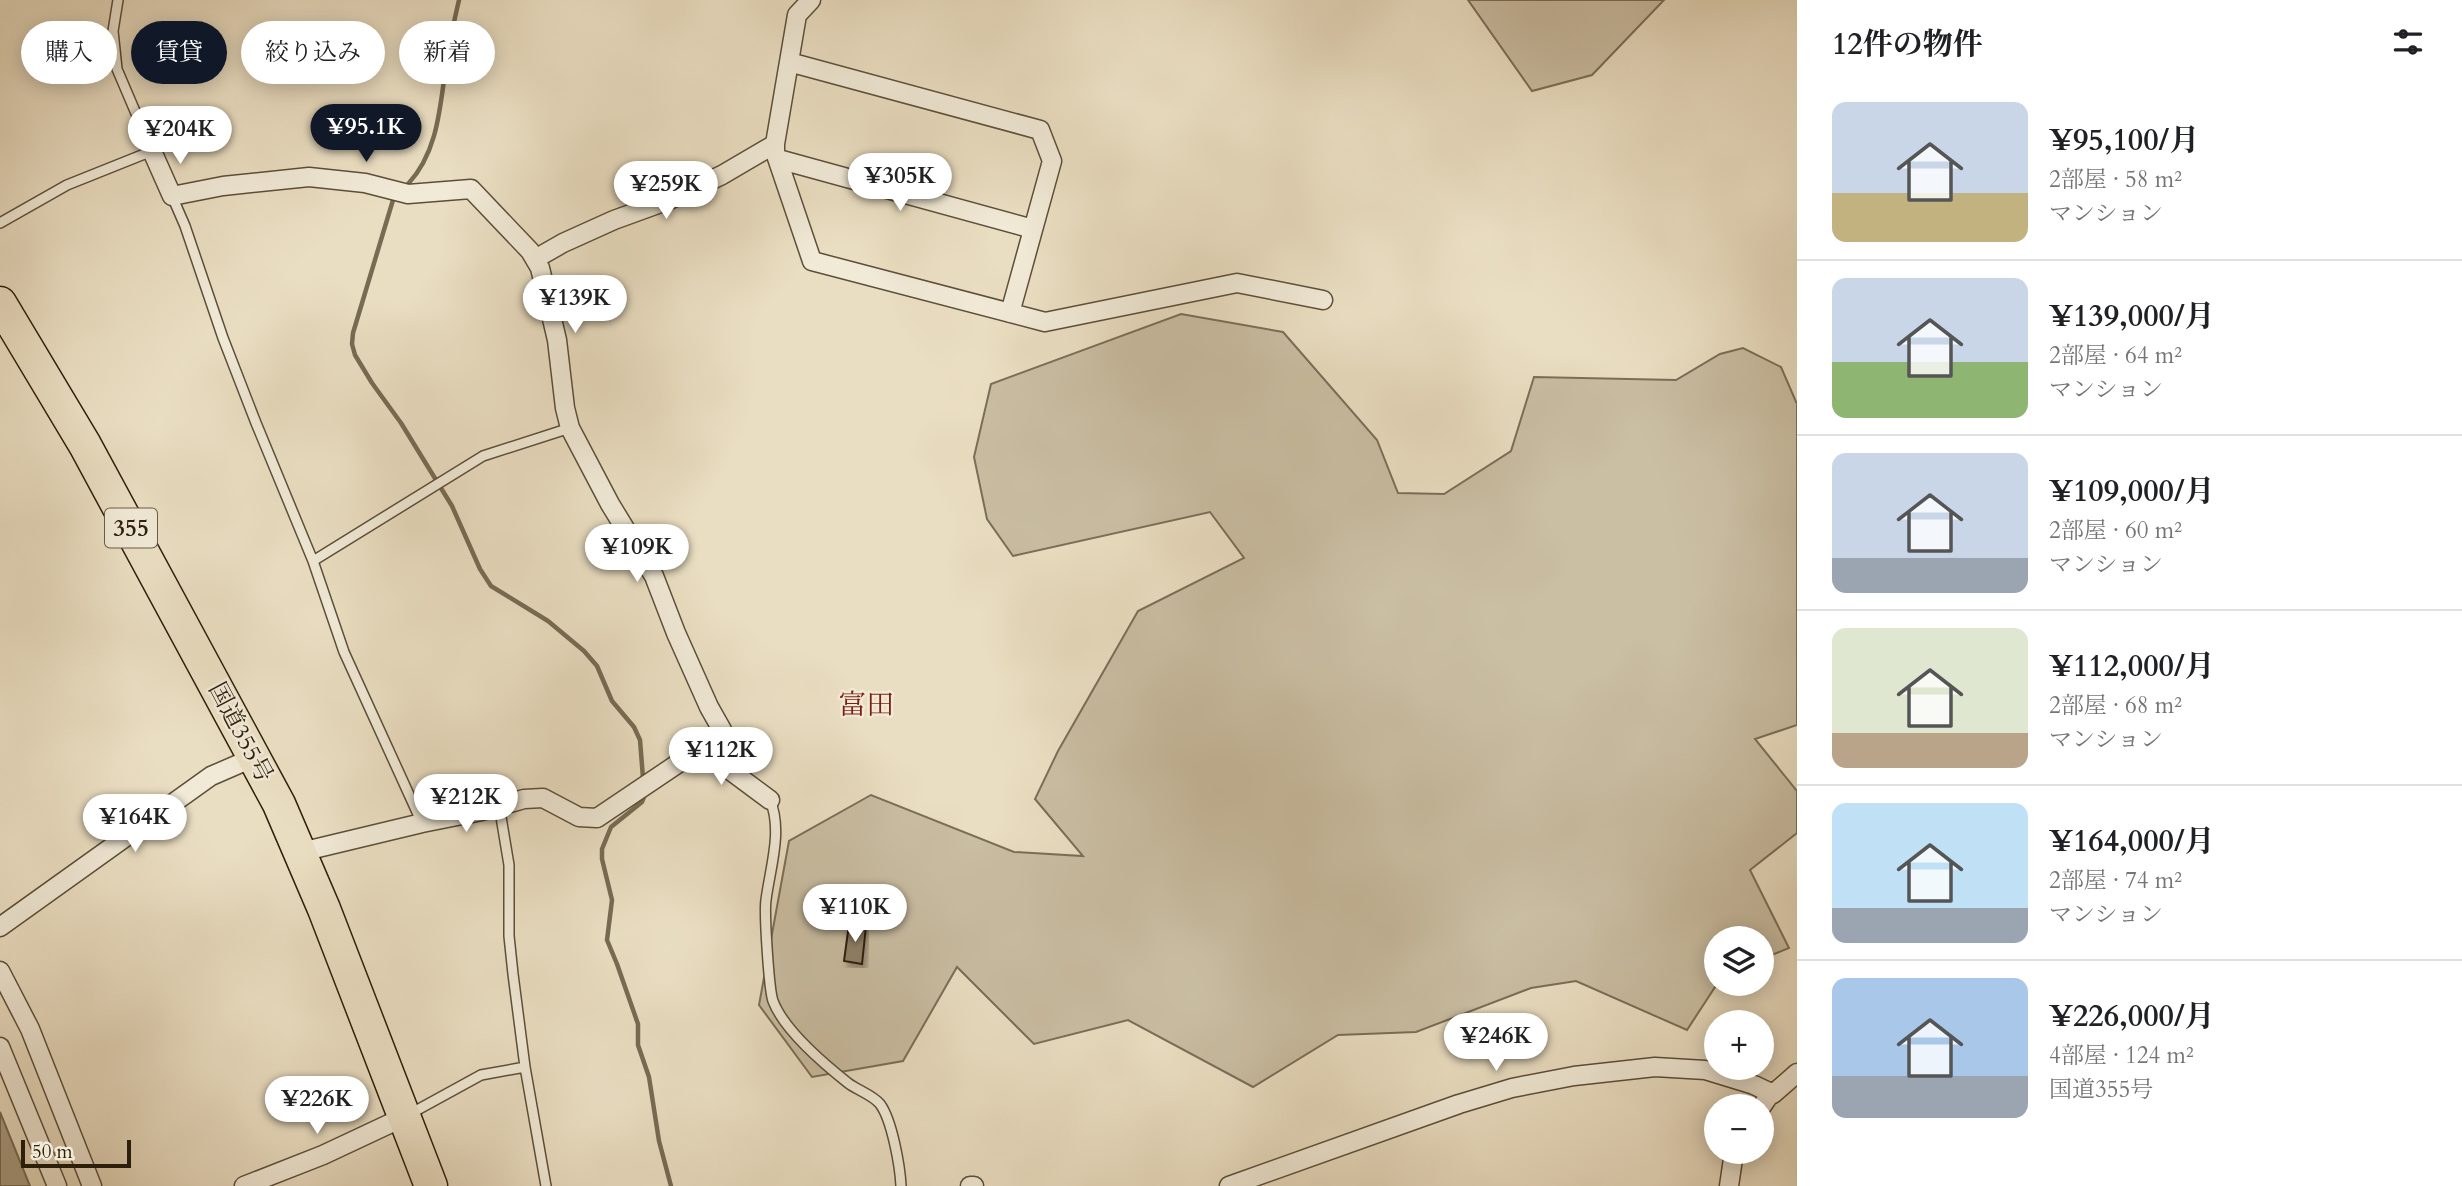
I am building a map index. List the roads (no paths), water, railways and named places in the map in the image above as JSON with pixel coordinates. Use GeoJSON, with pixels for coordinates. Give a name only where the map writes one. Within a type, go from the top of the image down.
{"type":"FeatureCollection","features":[{"type":"Feature","properties":{"kind":"highway","name":"国道355号"},"geometry":{"type":"LineString","coordinates":[[0,303],[85,445],[255,757],[301,852],[431,1186]]}},
{"type":"Feature","properties":{"kind":"street"},"geometry":{"type":"LineString","coordinates":[[811,0],[797,15],[776,152],[812,261],[1045,322],[1237,283],[1323,300]]}},
{"type":"Feature","properties":{"kind":"street"},"geometry":{"type":"LineString","coordinates":[[789,62],[1040,130],[1052,162],[1010,313]]}},
{"type":"Feature","properties":{"kind":"street"},"geometry":{"type":"LineString","coordinates":[[152,151],[172,196],[223,186],[309,177],[365,183],[408,194],[471,189],[501,218],[530,251],[540,268],[557,340],[570,428],[610,504],[654,576],[676,633],[709,706],[723,730],[597,818],[579,817],[543,798],[524,799],[301,852]]}},
{"type":"Feature","properties":{"kind":"street"},"geometry":{"type":"LineString","coordinates":[[535,259],[614,220],[669,200],[776,152],[1033,229]]}},
{"type":"Feature","properties":{"kind":"street"},"geometry":{"type":"LineString","coordinates":[[711,739],[731,771],[770,800]]}},
{"type":"Feature","properties":{"kind":"street"},"geometry":{"type":"LineString","coordinates":[[0,927],[211,776],[255,757]]}},
{"type":"Feature","properties":{"kind":"street"},"geometry":{"type":"LineString","coordinates":[[0,971],[30,1030],[92,1186]]}},
{"type":"Feature","properties":{"kind":"street"},"geometry":{"type":"LineString","coordinates":[[0,1047],[57,1186]]}},
{"type":"Feature","properties":{"kind":"street"},"geometry":{"type":"LineString","coordinates":[[1229,1186],[1460,1104],[1513,1088],[1574,1076],[1655,1068],[1705,1070],[1754,1085],[1761,1094]]}},
{"type":"Feature","properties":{"kind":"street"},"geometry":{"type":"LineString","coordinates":[[1773,1094],[1797,1073]]}},
{"type":"Feature","properties":{"kind":"street"},"geometry":{"type":"LineString","coordinates":[[244,1186],[323,1155],[404,1117]]}},
{"type":"Feature","properties":{"kind":"street"},"geometry":{"type":"LineString","coordinates":[[1730,1186],[1733,1164]]}},
{"type":"Feature","properties":{"kind":"lane"},"geometry":{"type":"LineString","coordinates":[[0,223],[67,185],[152,151],[117,69],[113,31],[118,0]]}},
{"type":"Feature","properties":{"kind":"lane"},"geometry":{"type":"LineString","coordinates":[[172,196],[223,338],[313,561],[360,691],[422,823]]}},
{"type":"Feature","properties":{"kind":"lane"},"geometry":{"type":"LineString","coordinates":[[313,561],[483,456],[570,428]]}},
{"type":"Feature","properties":{"kind":"lane"},"geometry":{"type":"LineString","coordinates":[[770,800],[775,811],[775,830],[765,905],[772,1000],[783,1019],[810,1049],[849,1084],[879,1103],[892,1135],[901,1186]]}},
{"type":"Feature","properties":{"kind":"lane"},"geometry":{"type":"LineString","coordinates":[[499,805],[509,865],[509,936],[525,1067],[546,1186]]}},
{"type":"Feature","properties":{"kind":"lane"},"geometry":{"type":"LineString","coordinates":[[404,1117],[481,1075],[525,1067]]}},
{"type":"Feature","properties":{"kind":"waterway"},"geometry":{"type":"LineString","coordinates":[[408,184],[426,158],[432,143],[459,0]]}},
{"type":"Feature","properties":{"kind":"waterway"},"geometry":{"type":"LineString","coordinates":[[393,200],[353,333],[355,355],[452,506],[480,569],[491,586],[548,621],[584,651],[597,666],[612,701],[634,727],[640,740],[643,778]]}},
{"type":"Feature","properties":{"kind":"waterway"},"geometry":{"type":"LineString","coordinates":[[644,797],[642,802],[611,827],[602,849],[612,900],[607,940],[638,1024],[638,1045],[649,1077],[659,1141],[671,1186]]}},
{"type":"Feature","properties":{"kind":"district","name":"富田"},"geometry":{"type":"Point","coordinates":[866,704]}}]}
